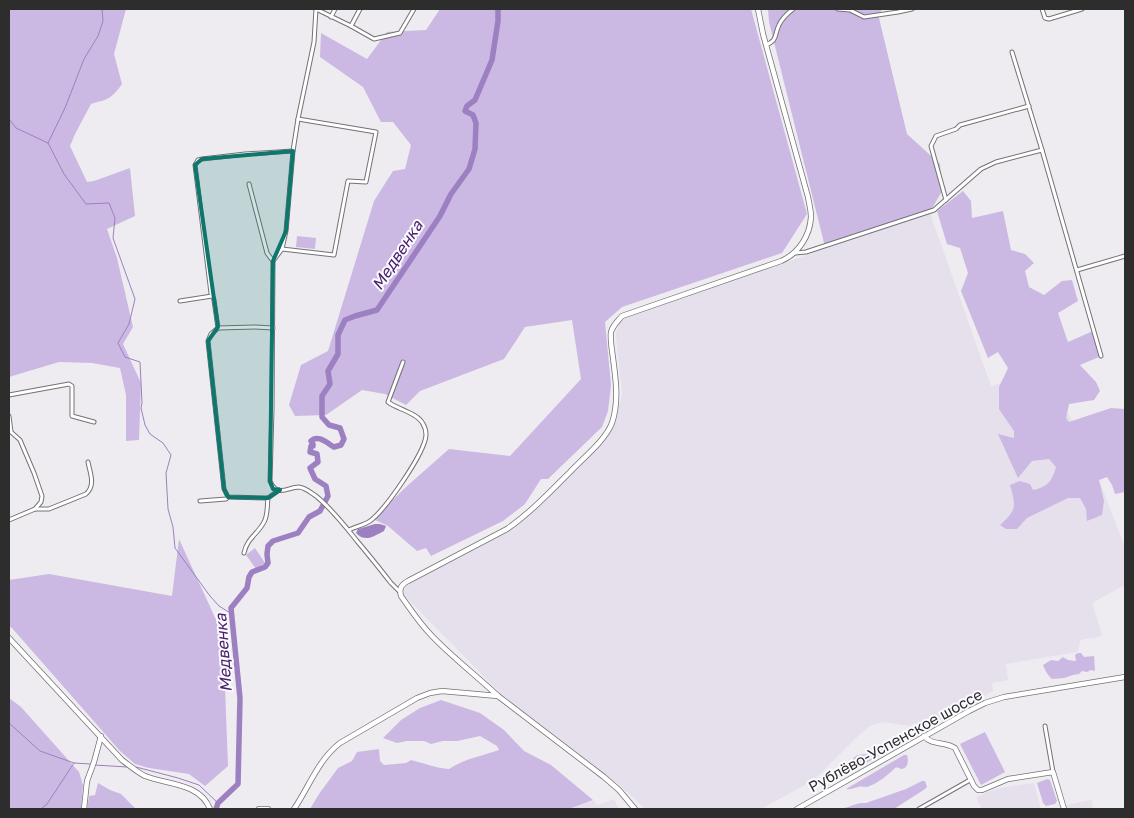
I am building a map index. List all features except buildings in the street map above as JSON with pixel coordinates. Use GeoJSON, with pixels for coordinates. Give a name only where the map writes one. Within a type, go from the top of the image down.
{"type":"FeatureCollection","features":[{"type":"Feature","properties":{"kind":"street"},"geometry":{"type":"LineString","coordinates":[[414,9],[400,32],[374,39],[316,9],[314,42],[293,151],[286,230],[282,249],[273,261],[270,481],[272,487],[280,490],[285,491],[298,487],[306,489],[321,500],[348,530],[391,584],[399,591],[433,637],[498,696],[604,777],[635,809]]}},
{"type":"Feature","properties":{"kind":"street"},"geometry":{"type":"LineString","coordinates":[[331,16],[335,9]]}},
{"type":"Feature","properties":{"kind":"street"},"geometry":{"type":"LineString","coordinates":[[350,26],[360,9]]}},
{"type":"Feature","properties":{"kind":"street"},"geometry":{"type":"LineString","coordinates":[[399,591],[403,583],[514,524],[556,485],[608,431],[616,400],[611,331],[614,324],[622,316],[788,258],[795,253],[806,236],[810,227],[811,215],[807,190],[766,45],[758,9]]}},
{"type":"Feature","properties":{"kind":"street"},"geometry":{"type":"LineString","coordinates":[[766,45],[772,42],[776,36],[778,25],[793,9]]}},
{"type":"Feature","properties":{"kind":"street"},"geometry":{"type":"LineString","coordinates":[[838,9],[850,9],[864,17],[912,9]]}},
{"type":"Feature","properties":{"kind":"street"},"geometry":{"type":"LineString","coordinates":[[1042,9],[1045,18],[1049,19],[1082,9]]}},
{"type":"Feature","properties":{"kind":"street"},"geometry":{"type":"LineString","coordinates":[[1012,52],[1101,356]]}},
{"type":"Feature","properties":{"kind":"street"},"geometry":{"type":"LineString","coordinates":[[946,200],[931,146],[936,136],[956,129],[960,125],[1028,106]]}},
{"type":"Feature","properties":{"kind":"street"},"geometry":{"type":"LineString","coordinates":[[282,249],[334,255],[348,181],[366,182],[376,132],[298,119]]}},
{"type":"Feature","properties":{"kind":"street"},"geometry":{"type":"LineString","coordinates":[[795,253],[806,252],[934,210],[981,169],[996,162],[1042,150]]}},
{"type":"Feature","properties":{"kind":"street"},"geometry":{"type":"LineString","coordinates":[[218,328],[195,165],[198,160],[245,154],[293,151]]}},
{"type":"Feature","properties":{"kind":"street"},"geometry":{"type":"LineString","coordinates":[[249,184],[267,253],[273,261]]}},
{"type":"Feature","properties":{"kind":"street"},"geometry":{"type":"LineString","coordinates":[[1077,270],[1125,256]]}},
{"type":"Feature","properties":{"kind":"street"},"geometry":{"type":"LineString","coordinates":[[180,301],[212,296]]}},
{"type":"Feature","properties":{"kind":"street"},"geometry":{"type":"LineString","coordinates":[[228,498],[224,490],[208,341],[218,328],[273,328]]}},
{"type":"Feature","properties":{"kind":"street"},"geometry":{"type":"LineString","coordinates":[[348,530],[369,522],[397,491],[424,442],[425,428],[420,419],[388,402],[404,362]]}},
{"type":"Feature","properties":{"kind":"street"},"geometry":{"type":"LineString","coordinates":[[9,395],[69,384],[72,386],[72,416],[94,422]]}},
{"type":"Feature","properties":{"kind":"street"},"geometry":{"type":"LineString","coordinates":[[9,416],[11,432],[20,440],[42,496],[41,502],[35,509]]}},
{"type":"Feature","properties":{"kind":"street"},"geometry":{"type":"LineString","coordinates":[[9,520],[35,509],[49,509],[86,494],[90,490],[92,482],[88,462]]}},
{"type":"Feature","properties":{"kind":"street"},"geometry":{"type":"LineString","coordinates":[[200,501],[228,498],[268,498],[280,490]]}},
{"type":"Feature","properties":{"kind":"street"},"geometry":{"type":"LineString","coordinates":[[244,553],[245,547],[266,519],[268,498]]}},
{"type":"Feature","properties":{"kind":"street"},"geometry":{"type":"LineString","coordinates":[[9,638],[130,766],[144,776],[199,793],[207,801],[210,809]]}},
{"type":"Feature","properties":{"kind":"street","name":"Рублёво-Успенское шоссе"},"geometry":{"type":"LineString","coordinates":[[797,809],[977,706],[995,700],[1125,677]]}},
{"type":"Feature","properties":{"kind":"street"},"geometry":{"type":"LineString","coordinates":[[294,809],[321,762],[334,747],[417,698],[442,691],[498,696]]}},
{"type":"Feature","properties":{"kind":"street"},"geometry":{"type":"LineString","coordinates":[[1045,726],[1053,772],[1064,809]]}},
{"type":"Feature","properties":{"kind":"street"},"geometry":{"type":"LineString","coordinates":[[84,809],[87,781],[101,736]]}},
{"type":"Feature","properties":{"kind":"street"},"geometry":{"type":"LineString","coordinates":[[924,736],[930,742],[946,744],[955,748],[976,789],[982,790],[1008,779],[1053,772]]}},
{"type":"Feature","properties":{"kind":"street"},"geometry":{"type":"LineString","coordinates":[[919,809],[970,780]]}},
{"type":"Feature","properties":{"kind":"street"},"geometry":{"type":"LineString","coordinates":[[259,809],[268,809]]}},
{"type":"Feature","properties":{"kind":"highlighted area"},"geometry":{"type":"Polygon","coordinates":[[[293,151],[286,231],[273,261],[270,481],[273,489],[280,490],[268,498],[228,497],[224,489],[208,341],[218,327],[195,165],[202,159],[293,151]]]}},
{"type":"Feature","properties":{"kind":"shaded area"},"geometry":{"type":"Polygon","coordinates":[[[9,9],[126,9],[114,54],[122,84],[109,98],[91,104],[70,146],[87,182],[130,168],[135,216],[107,229],[117,258],[133,327],[123,344],[141,383],[139,440],[126,441],[126,395],[120,368],[92,363],[59,362],[9,377],[9,9]]]}},
{"type":"Feature","properties":{"kind":"shaded area"},"geometry":{"type":"Polygon","coordinates":[[[440,9],[751,9],[807,214],[782,253],[622,307],[605,322],[611,385],[608,411],[602,427],[548,479],[541,479],[525,504],[503,521],[431,556],[426,548],[417,551],[388,526],[373,519],[449,449],[510,456],[581,379],[572,320],[525,327],[504,359],[420,391],[406,405],[385,394],[362,390],[326,415],[295,416],[289,405],[301,365],[328,351],[374,201],[393,171],[405,169],[411,145],[393,122],[381,122],[363,87],[320,57],[321,33],[367,59],[387,32],[426,30],[440,9]]]}},
{"type":"Feature","properties":{"kind":"shaded area"},"geometry":{"type":"Polygon","coordinates":[[[768,9],[883,9],[878,14],[907,134],[940,164],[942,191],[930,212],[825,247],[769,22],[768,9]]]}},
{"type":"Feature","properties":{"kind":"shaded area"},"geometry":{"type":"Polygon","coordinates":[[[963,191],[971,201],[972,218],[1003,211],[1011,250],[1025,254],[1034,263],[1025,271],[1029,287],[1044,295],[1062,281],[1072,280],[1078,301],[1058,313],[1068,342],[1093,331],[1099,357],[1080,365],[1096,382],[1100,391],[1094,400],[1069,404],[1066,418],[1069,422],[1111,408],[1125,409],[1125,492],[1115,494],[1107,477],[1099,480],[1104,501],[1102,515],[1087,521],[1086,509],[1080,498],[1068,498],[1027,518],[1017,529],[1006,529],[1000,525],[1010,515],[1014,507],[1010,485],[1020,481],[1030,484],[1033,490],[1042,487],[1051,480],[1056,467],[1049,459],[1032,461],[1018,478],[998,434],[1014,438],[1014,431],[999,409],[999,387],[1008,368],[998,352],[988,358],[961,291],[968,273],[960,248],[947,244],[937,211],[963,191]]]}},
{"type":"Feature","properties":{"kind":"shaded area"},"geometry":{"type":"Polygon","coordinates":[[[930,213],[991,386],[1047,368],[1099,480],[1125,547],[1125,585],[1092,603],[1102,635],[1080,641],[1078,652],[1006,664],[1008,680],[992,683],[993,691],[920,731],[915,723],[910,726],[882,722],[870,726],[814,780],[761,809],[645,809],[623,788],[509,702],[404,595],[403,590],[406,585],[509,532],[566,479],[608,436],[615,422],[622,394],[616,334],[620,322],[626,317],[930,213]]]}},
{"type":"Feature","properties":{"kind":"shaded area"},"geometry":{"type":"Polygon","coordinates":[[[297,236],[316,238],[315,249],[296,247],[297,236]]]}},
{"type":"Feature","properties":{"kind":"shaded area"},"geometry":{"type":"Polygon","coordinates":[[[375,524],[386,526],[384,531],[366,538],[356,533],[358,529],[375,524]]]}},
{"type":"Feature","properties":{"kind":"shaded area"},"geometry":{"type":"Polygon","coordinates":[[[179,539],[223,635],[228,766],[205,786],[189,774],[135,764],[120,751],[9,626],[9,580],[49,574],[172,596],[179,539]]]}},
{"type":"Feature","properties":{"kind":"shaded area"},"geometry":{"type":"Polygon","coordinates":[[[255,548],[265,563],[256,569],[246,555],[255,548]]]}},
{"type":"Feature","properties":{"kind":"shaded area"},"geometry":{"type":"Polygon","coordinates":[[[1081,653],[1084,657],[1094,656],[1095,671],[1082,671],[1079,674],[1064,678],[1052,679],[1049,676],[1043,665],[1051,660],[1058,661],[1063,657],[1075,661],[1075,655],[1081,653]]]}},
{"type":"Feature","properties":{"kind":"shaded area"},"geometry":{"type":"Polygon","coordinates":[[[9,698],[21,707],[79,772],[83,785],[81,809],[9,809],[9,698]]]}},
{"type":"Feature","properties":{"kind":"shaded area"},"geometry":{"type":"Polygon","coordinates":[[[441,700],[480,713],[504,730],[524,751],[551,765],[593,800],[569,809],[310,809],[338,768],[352,761],[357,752],[379,749],[380,761],[384,765],[406,763],[411,760],[434,767],[449,769],[467,760],[499,750],[497,746],[480,736],[431,744],[424,741],[397,743],[383,738],[401,720],[420,708],[441,700]]]}},
{"type":"Feature","properties":{"kind":"shaded area"},"geometry":{"type":"Polygon","coordinates":[[[985,732],[1005,772],[981,785],[960,744],[985,732]]]}},
{"type":"Feature","properties":{"kind":"shaded area"},"geometry":{"type":"Polygon","coordinates":[[[883,744],[890,746],[890,749],[842,777],[840,775],[842,769],[855,757],[869,754],[883,744]]]}},
{"type":"Feature","properties":{"kind":"shaded area"},"geometry":{"type":"Polygon","coordinates":[[[907,755],[908,762],[907,766],[903,769],[895,768],[875,784],[867,787],[846,789],[907,755]]]}},
{"type":"Feature","properties":{"kind":"shaded area"},"geometry":{"type":"Polygon","coordinates":[[[1047,779],[1050,780],[1057,801],[1055,804],[1046,806],[1043,803],[1037,783],[1047,779]]]}},
{"type":"Feature","properties":{"kind":"shaded area"},"geometry":{"type":"Polygon","coordinates":[[[925,781],[927,787],[925,789],[894,809],[839,809],[859,803],[866,803],[906,789],[925,781]]]}},
{"type":"Feature","properties":{"kind":"shaded area"},"geometry":{"type":"Polygon","coordinates":[[[98,783],[121,794],[136,809],[87,809],[89,796],[95,795],[98,783]]]}},
{"type":"Feature","properties":{"kind":"shaded area"},"geometry":{"type":"Polygon","coordinates":[[[1034,783],[1041,809],[982,809],[976,797],[993,790],[1034,783]]]}},
{"type":"Feature","properties":{"kind":"shaded area"},"geometry":{"type":"Polygon","coordinates":[[[614,799],[619,809],[570,809],[594,800],[597,805],[614,799]]]}},
{"type":"Feature","properties":{"kind":"shaded area"},"geometry":{"type":"Polygon","coordinates":[[[1092,800],[1093,809],[1067,809],[1066,805],[1092,800]]]}},
{"type":"Feature","properties":{"kind":"waterway"},"geometry":{"type":"LineString","coordinates":[[48,143],[65,108],[84,59],[98,36],[103,21],[102,9]]}},
{"type":"Feature","properties":{"kind":"waterway","name":"Медвенка"},"geometry":{"type":"LineString","coordinates":[[216,809],[218,803],[238,784],[240,698],[231,608],[247,588],[252,572],[265,567],[268,563],[268,546],[273,541],[298,533],[309,517],[320,511],[328,496],[326,486],[315,479],[310,468],[318,462],[317,454],[310,452],[311,446],[313,446],[311,441],[314,439],[317,438],[334,447],[341,445],[344,439],[340,428],[329,425],[322,417],[322,396],[330,384],[328,371],[338,354],[338,335],[345,320],[377,310],[469,169],[475,149],[476,123],[473,115],[465,111],[467,106],[475,100],[492,60],[498,9]]}},
{"type":"Feature","properties":{"kind":"waterway"},"geometry":{"type":"LineString","coordinates":[[9,119],[16,128],[48,143],[64,174],[86,204],[109,203],[115,218],[113,238],[135,299],[129,324],[118,343],[125,357],[140,362],[141,408],[145,425],[150,434],[163,443],[171,455],[166,473],[168,509],[173,527],[175,548],[210,596],[219,606],[232,614]]}},
{"type":"Feature","properties":{"kind":"waterway"},"geometry":{"type":"LineString","coordinates":[[9,723],[40,751],[74,763],[90,764]]}},
{"type":"Feature","properties":{"kind":"waterway"},"geometry":{"type":"LineString","coordinates":[[41,809],[47,804],[74,763]]}},
{"type":"Feature","properties":{"kind":"waterway"},"geometry":{"type":"LineString","coordinates":[[94,765],[127,767]]}},
{"type":"Feature","properties":{"kind":"waterway"},"geometry":{"type":"LineString","coordinates":[[136,767],[199,785],[218,803]]}}]}
